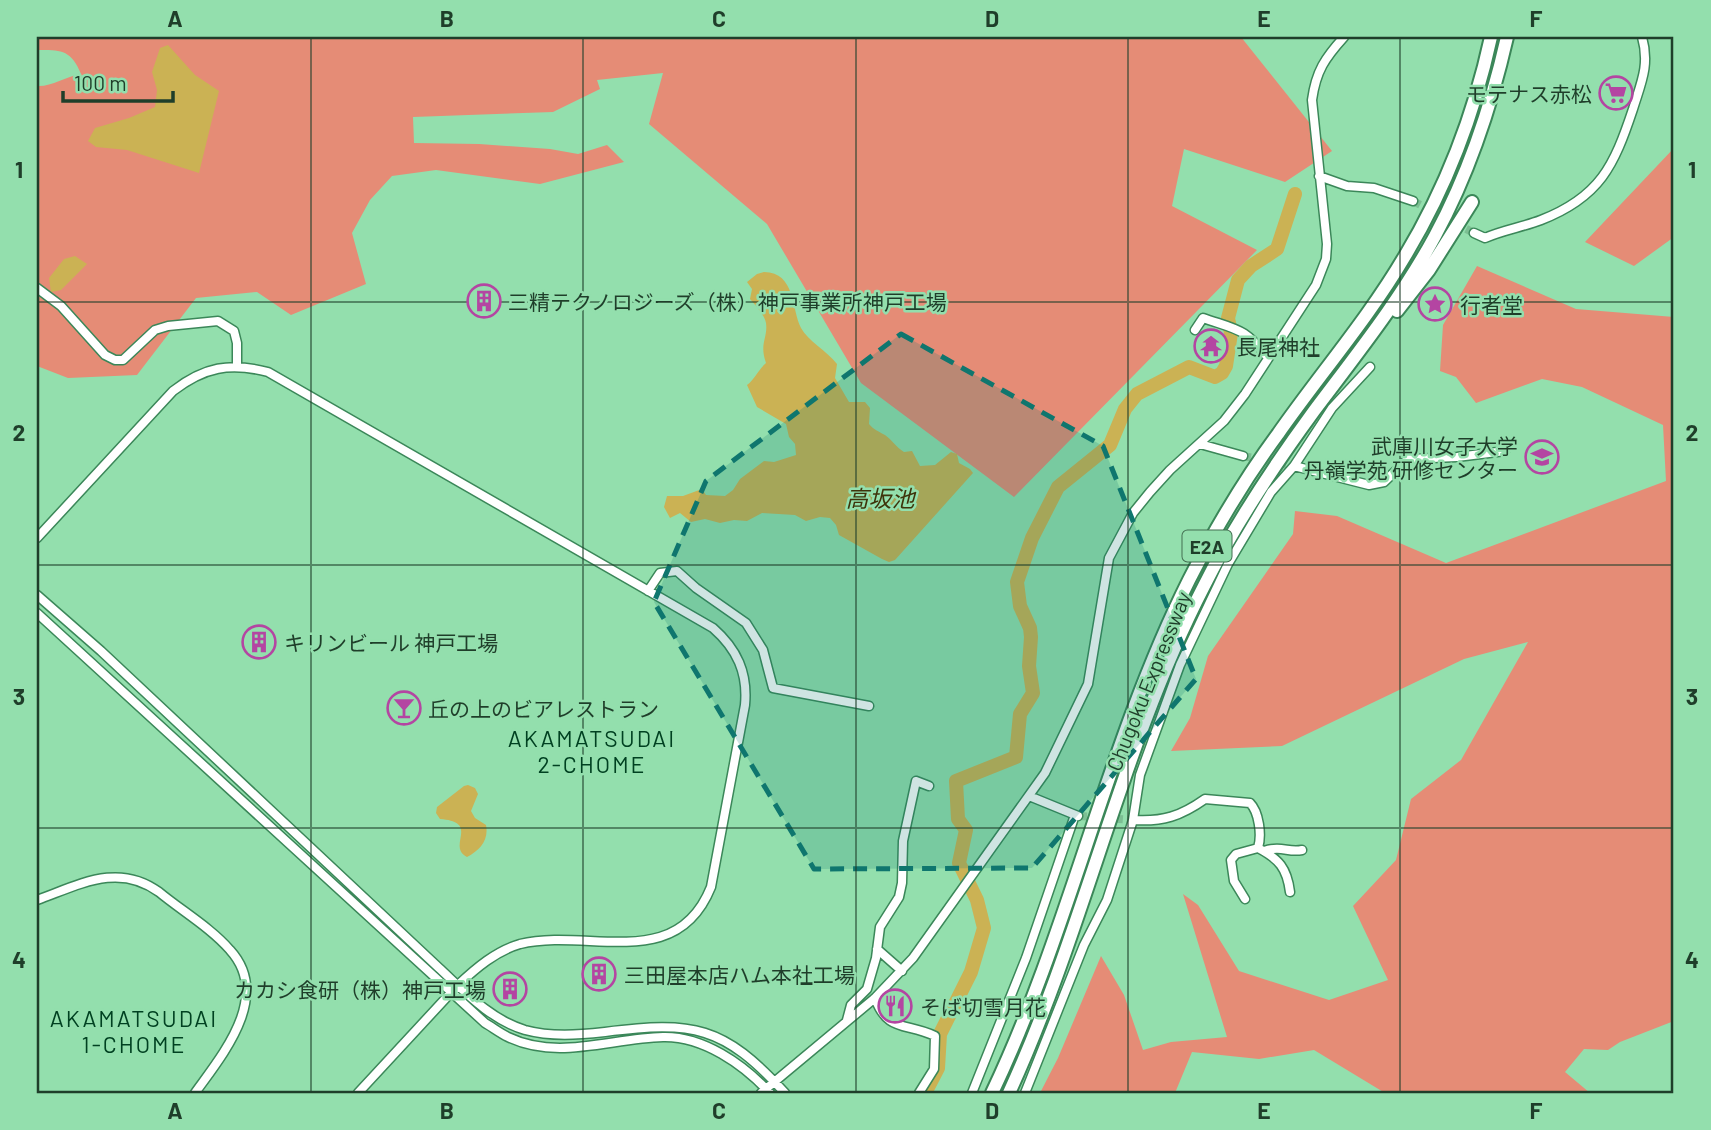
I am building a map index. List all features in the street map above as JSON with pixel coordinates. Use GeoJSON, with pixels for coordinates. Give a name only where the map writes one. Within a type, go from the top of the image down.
{"type":"FeatureCollection","features":[{"type":"Feature","properties":{"kind":"highway","name":"Chugoku Expressway"},"geometry":{"type":"LineString","coordinates":[[992,1093],[1032,1000],[1133,712],[1172,616],[1205,549],[1242,486],[1364,318],[1419,231],[1447,177],[1458,148],[1491,37]]}},
{"type":"Feature","properties":{"kind":"highway","name":"Chugoku Expressway"},"geometry":{"type":"LineString","coordinates":[[1009,1093],[1034,1038],[1139,740],[1197,599],[1255,496],[1407,283],[1448,210],[1485,122],[1507,37]]}},
{"type":"Feature","properties":{"kind":"highway"},"geometry":{"type":"LineString","coordinates":[[1343,373],[1396,313],[1429,270],[1472,202]]}},
{"type":"Feature","properties":{"kind":"street"},"geometry":{"type":"LineString","coordinates":[[1474,233],[1485,238],[1540,220],[1583,197],[1606,174],[1622,140],[1644,74],[1647,59],[1642,37]]}},
{"type":"Feature","properties":{"kind":"street"},"geometry":{"type":"LineString","coordinates":[[37,613],[485,1023],[508,1037],[535,1046],[566,1049],[662,1037],[697,1042],[723,1055],[765,1092],[875,998],[902,971],[933,932],[1045,773],[1088,684],[1109,558],[1133,513],[1170,470],[1224,421],[1316,285],[1326,258],[1327,244],[1312,100],[1314,81],[1324,59],[1338,39]]}},
{"type":"Feature","properties":{"kind":"street"},"geometry":{"type":"LineString","coordinates":[[1319,176],[1347,186],[1374,188],[1413,201]]}},
{"type":"Feature","properties":{"kind":"street"},"geometry":{"type":"LineString","coordinates":[[37,288],[61,306],[105,355],[115,360],[123,360],[131,355],[155,330],[167,326],[218,321],[234,331],[237,366]]}},
{"type":"Feature","properties":{"kind":"street"},"geometry":{"type":"LineString","coordinates":[[1195,330],[1203,318],[1241,331],[1253,338],[1268,358]]}},
{"type":"Feature","properties":{"kind":"street"},"geometry":{"type":"LineString","coordinates":[[37,537],[173,391],[188,379],[206,372],[237,366],[268,372],[713,628],[734,649],[747,690],[714,874],[701,908],[683,927],[659,939],[645,942],[545,941],[518,945],[486,961],[458,985],[358,1093]]}},
{"type":"Feature","properties":{"kind":"street"},"geometry":{"type":"LineString","coordinates":[[1025,1093],[1084,945],[1107,900],[1133,820],[1140,775],[1180,665],[1228,564],[1271,492],[1293,466],[1332,408],[1370,366]]}},
{"type":"Feature","properties":{"kind":"street"},"geometry":{"type":"LineString","coordinates":[[1200,444],[1243,456]]}},
{"type":"Feature","properties":{"kind":"street"},"geometry":{"type":"LineString","coordinates":[[1293,466],[1368,485],[1384,482],[1408,459],[1505,451]]}},
{"type":"Feature","properties":{"kind":"street"},"geometry":{"type":"LineString","coordinates":[[648,591],[660,573],[677,571],[696,588],[746,622],[763,650],[773,688],[869,706]]}},
{"type":"Feature","properties":{"kind":"street"},"geometry":{"type":"LineString","coordinates":[[37,595],[101,651],[225,770],[458,985],[497,1018],[541,1034],[576,1035],[673,1026],[694,1028],[733,1045],[785,1093]]}},
{"type":"Feature","properties":{"kind":"street"},"geometry":{"type":"LineString","coordinates":[[847,1020],[851,1005],[867,989],[872,977],[880,927],[898,897],[902,883],[903,841],[916,781],[929,786]]}},
{"type":"Feature","properties":{"kind":"street"},"geometry":{"type":"LineString","coordinates":[[972,1093],[1026,958],[1077,816],[1029,796]]}},
{"type":"Feature","properties":{"kind":"street"},"geometry":{"type":"LineString","coordinates":[[1133,820],[1150,821],[1184,814],[1205,799],[1250,803],[1257,816],[1261,850],[1282,864],[1289,880],[1290,892]]}},
{"type":"Feature","properties":{"kind":"street"},"geometry":{"type":"LineString","coordinates":[[1245,899],[1234,881],[1231,860],[1236,854],[1275,848],[1297,852],[1302,850]]}},
{"type":"Feature","properties":{"kind":"street"},"geometry":{"type":"LineString","coordinates":[[37,900],[97,879],[119,876],[134,878],[159,892],[240,962],[247,990],[246,1005],[233,1036],[195,1093]]}},
{"type":"Feature","properties":{"kind":"street"},"geometry":{"type":"LineString","coordinates":[[877,949],[902,971]]}},
{"type":"Feature","properties":{"kind":"street"},"geometry":{"type":"LineString","coordinates":[[875,998],[880,1010],[890,1022],[920,1029],[934,1036],[934,1069],[919,1093]]}},
{"type":"Feature","properties":{"kind":"highlighted area"},"geometry":{"type":"Polygon","coordinates":[[[901,334],[1103,446],[1196,679],[1032,868],[814,869],[654,602],[706,481],[901,334]]]}},
{"type":"Feature","properties":{"kind":"shaded area"},"geometry":{"type":"Polygon","coordinates":[[[37,37],[1241,37],[1332,151],[1285,182],[1184,149],[1172,206],[1257,250],[1014,497],[861,383],[767,224],[649,124],[663,73],[597,80],[600,89],[553,112],[413,117],[414,143],[479,144],[550,149],[578,154],[607,145],[624,162],[540,184],[436,170],[392,176],[370,200],[352,233],[366,284],[291,315],[257,292],[196,298],[137,375],[68,378],[37,366],[37,86],[81,74],[69,55],[52,50],[37,50],[37,37]]]}},
{"type":"Feature","properties":{"kind":"shaded area"},"geometry":{"type":"Polygon","coordinates":[[[1674,148],[1674,237],[1634,266],[1585,242],[1674,148]]]}},
{"type":"Feature","properties":{"kind":"shaded area"},"geometry":{"type":"Polygon","coordinates":[[[1477,266],[1576,309],[1674,317],[1674,1021],[1620,1042],[1608,1050],[1584,1049],[1565,1072],[1590,1093],[1385,1093],[1314,1050],[1259,1059],[1192,1052],[1175,1093],[1040,1093],[1058,1058],[1101,956],[1124,995],[1143,1050],[1171,1042],[1227,1037],[1183,894],[1198,905],[1239,971],[1329,1000],[1388,980],[1353,906],[1396,860],[1411,799],[1461,760],[1528,642],[1464,659],[1282,746],[1171,751],[1190,718],[1208,656],[1293,534],[1295,511],[1337,516],[1446,563],[1666,481],[1663,425],[1582,387],[1542,379],[1476,403],[1456,377],[1440,371],[1443,325],[1477,266]]]}},
{"type":"Feature","properties":{"kind":"water"},"geometry":{"type":"Polygon","coordinates":[[[168,45],[195,75],[219,91],[199,173],[127,150],[96,147],[88,141],[95,128],[155,107],[157,90],[152,72],[160,48],[168,45]]]}},
{"type":"Feature","properties":{"kind":"water"},"geometry":{"type":"Polygon","coordinates":[[[75,256],[87,264],[61,290],[51,292],[49,278],[64,259],[75,256]]]}},
{"type":"Feature","properties":{"kind":"water","name":"高坂池"},"geometry":{"type":"Polygon","coordinates":[[[764,272],[782,278],[787,285],[801,328],[837,364],[835,378],[849,402],[865,402],[870,408],[871,426],[904,452],[912,451],[920,466],[935,465],[951,452],[957,454],[959,463],[973,473],[895,560],[889,562],[882,559],[839,535],[830,518],[820,517],[806,521],[795,515],[762,513],[747,521],[720,523],[705,519],[691,522],[680,513],[670,518],[664,507],[667,496],[683,496],[702,489],[706,495],[725,496],[740,479],[764,461],[774,462],[796,455],[795,444],[789,437],[786,424],[757,407],[747,385],[766,363],[763,346],[766,323],[762,313],[750,299],[752,289],[747,282],[764,272]]]}},
{"type":"Feature","properties":{"kind":"water"},"geometry":{"type":"Polygon","coordinates":[[[468,785],[475,788],[478,794],[471,811],[475,818],[486,825],[487,830],[482,844],[467,857],[461,852],[459,825],[440,819],[436,813],[437,807],[468,785]]]}},
{"type":"Feature","properties":{"kind":"waterway"},"geometry":{"type":"LineString","coordinates":[[925,1093],[938,1068],[940,1034],[971,972],[984,928],[977,900],[959,863],[966,830],[958,819],[956,781],[1016,757],[1020,714],[1033,693],[1029,666],[1030,628],[1020,606],[1017,582],[1032,538],[1058,487],[1110,445],[1125,409],[1137,394],[1189,367],[1215,377],[1222,373],[1226,366],[1231,333],[1228,318],[1238,280],[1251,266],[1277,249],[1295,194]]}},
{"type":"Feature","properties":{"kind":"tunnel"},"geometry":{"type":"LineString","coordinates":[[1413,201],[1474,233]]}},
{"type":"Feature","properties":{"kind":"tunnel"},"geometry":{"type":"LineString","coordinates":[[1243,456],[1294,466]]}},
{"type":"Feature","properties":{"kind":"tunnel"},"geometry":{"type":"LineString","coordinates":[[1079,816],[1133,820]]}},
{"type":"Feature","properties":{"kind":"place","name":"モテナス赤松"},"geometry":{"type":"Point","coordinates":[1616,93]}},
{"type":"Feature","properties":{"kind":"place","name":"三精テクノロジーズ（株）神戸事業所神戸工場"},"geometry":{"type":"Point","coordinates":[484,301]}},
{"type":"Feature","properties":{"kind":"place","name":"行者堂"},"geometry":{"type":"Point","coordinates":[1435,304]}},
{"type":"Feature","properties":{"kind":"place","name":"長尾神社"},"geometry":{"type":"Point","coordinates":[1211,346]}},
{"type":"Feature","properties":{"kind":"place","name":"武庫川女子大学 丹嶺学苑 研修センター"},"geometry":{"type":"Point","coordinates":[1542,457]}},
{"type":"Feature","properties":{"kind":"place","name":"キリンビール 神戸工場"},"geometry":{"type":"Point","coordinates":[259,642]}},
{"type":"Feature","properties":{"kind":"place","name":"丘の上のビアレストラン"},"geometry":{"type":"Point","coordinates":[404,708]}},
{"type":"Feature","properties":{"kind":"place","name":"三田屋本店ハム本社工場"},"geometry":{"type":"Point","coordinates":[599,974]}},
{"type":"Feature","properties":{"kind":"place","name":"カカシ食研（株）神戸工場"},"geometry":{"type":"Point","coordinates":[510,989]}},
{"type":"Feature","properties":{"kind":"place","name":"そば切雪月花"},"geometry":{"type":"Point","coordinates":[895,1006]}},
{"type":"Feature","properties":{"kind":"district","name":"AKAMATSUDAI 2-CHOME"},"geometry":{"type":"Point","coordinates":[592,751]}},
{"type":"Feature","properties":{"kind":"district","name":"AKAMATSUDAI 1-CHOME"},"geometry":{"type":"Point","coordinates":[134,1031]}}]}
